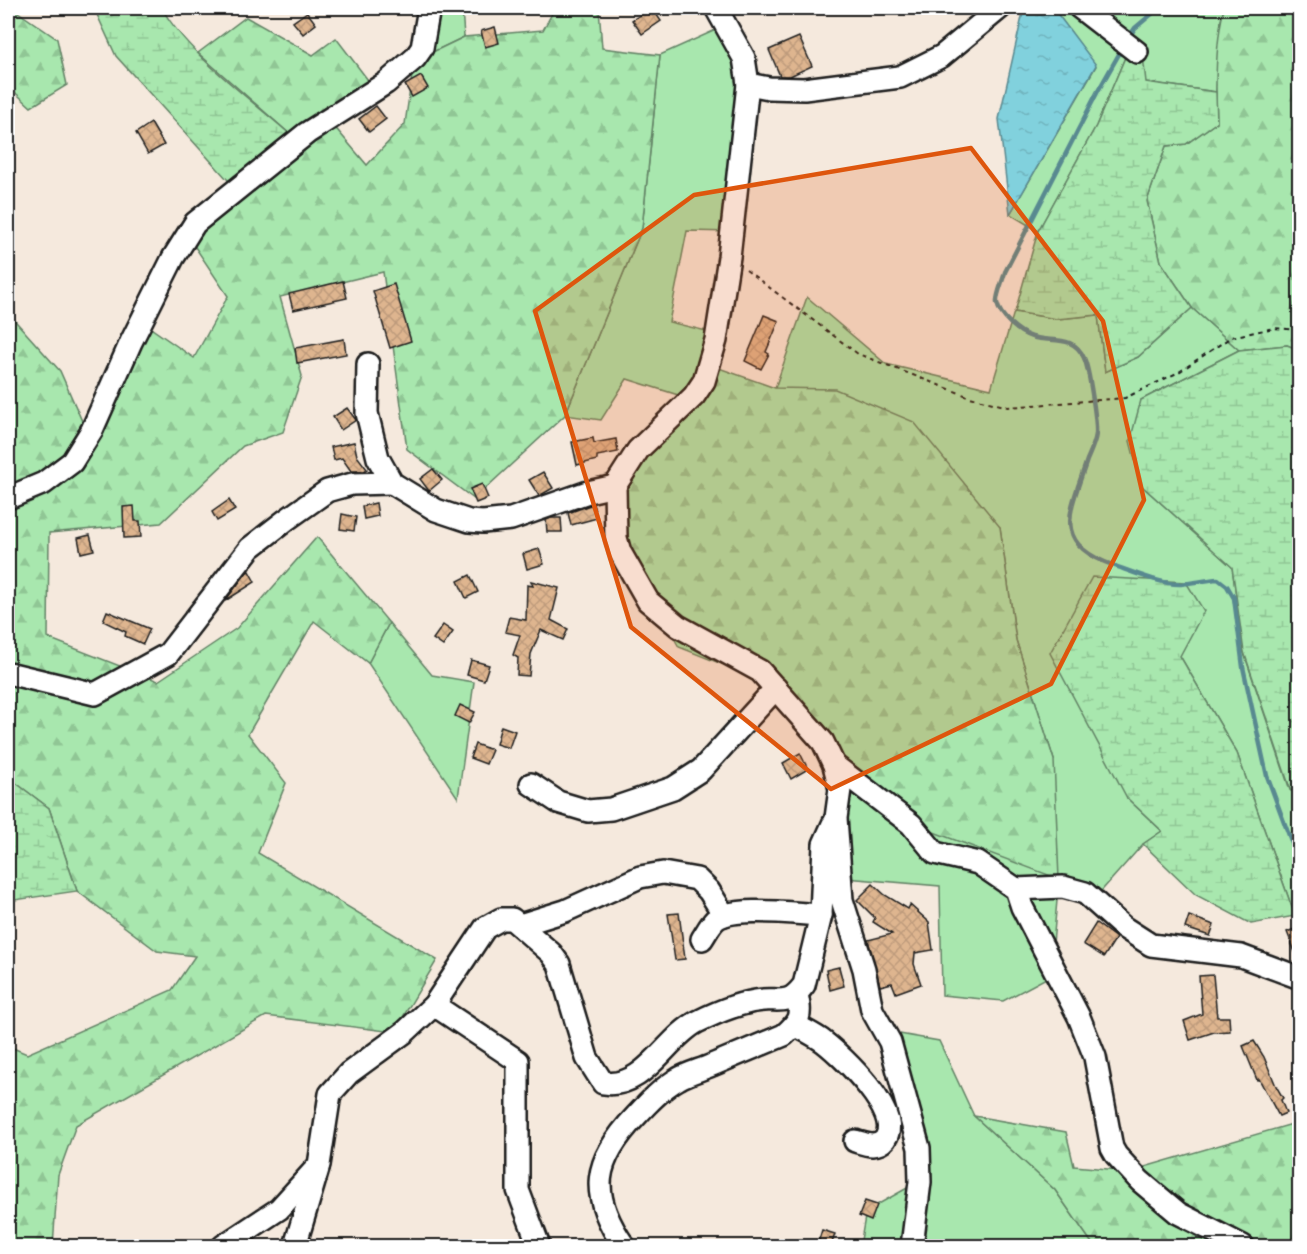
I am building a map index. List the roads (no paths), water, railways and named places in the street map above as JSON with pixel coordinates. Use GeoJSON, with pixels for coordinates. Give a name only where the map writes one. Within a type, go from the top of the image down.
{"type":"FeatureCollection","features":[{"type":"Feature","properties":{"kind":"street"},"geometry":{"type":"LineString","coordinates":[[8,498],[44,483],[72,462],[92,430],[131,342],[173,258],[195,223],[308,133],[386,83],[415,58],[422,48],[429,8]]}},
{"type":"Feature","properties":{"kind":"street"},"geometry":{"type":"LineString","coordinates":[[716,8],[744,58],[748,84],[729,257],[716,340],[704,381],[694,396],[638,450],[615,486],[616,538],[620,552],[648,601],[678,626],[760,671],[823,742],[834,765],[840,789],[836,818],[843,900],[864,969],[872,1010],[890,1042],[919,1148],[920,1182],[912,1246]]}},
{"type":"Feature","properties":{"kind":"street"},"geometry":{"type":"LineString","coordinates":[[748,84],[769,88],[804,89],[900,77],[942,56],[1000,8]]}},
{"type":"Feature","properties":{"kind":"street"},"geometry":{"type":"LineString","coordinates":[[1080,8],[1137,52]]}},
{"type":"Feature","properties":{"kind":"street"},"geometry":{"type":"LineString","coordinates":[[368,364],[367,413],[378,458],[392,483],[436,510],[469,521],[511,519],[588,492],[615,486]]}},
{"type":"Feature","properties":{"kind":"street"},"geometry":{"type":"LineString","coordinates":[[8,673],[95,694],[168,654],[250,549],[286,520],[327,492],[352,484],[392,483]]}},
{"type":"Feature","properties":{"kind":"street"},"geometry":{"type":"LineString","coordinates":[[531,784],[558,802],[588,811],[611,809],[673,788],[702,770],[776,688]]}},
{"type":"Feature","properties":{"kind":"street"},"geometry":{"type":"LineString","coordinates":[[834,765],[911,824],[935,853],[978,863],[1016,889],[1063,887],[1085,893],[1123,927],[1151,945],[1241,956],[1299,978]]}},
{"type":"Feature","properties":{"kind":"street"},"geometry":{"type":"LineString","coordinates":[[295,1246],[320,1165],[330,1094],[349,1072],[405,1032],[434,1005],[485,928],[501,919],[512,920],[551,953],[558,964],[587,1058],[603,1083],[612,1084],[624,1081],[641,1072],[677,1036],[695,1023],[729,1008],[762,1000],[786,1000],[797,995],[804,985],[821,915],[824,844],[836,818]]}},
{"type":"Feature","properties":{"kind":"street"},"geometry":{"type":"LineString","coordinates":[[520,925],[565,911],[640,877],[663,873],[697,879],[709,891],[724,915]]}},
{"type":"Feature","properties":{"kind":"street"},"geometry":{"type":"LineString","coordinates":[[1016,889],[1022,907],[1079,1017],[1095,1057],[1112,1148],[1116,1155],[1140,1181],[1178,1213],[1243,1246]]}},
{"type":"Feature","properties":{"kind":"street"},"geometry":{"type":"LineString","coordinates":[[702,939],[715,921],[724,915],[756,911],[821,915]]}},
{"type":"Feature","properties":{"kind":"street"},"geometry":{"type":"LineString","coordinates":[[624,1246],[610,1226],[601,1200],[599,1176],[608,1151],[625,1128],[650,1102],[677,1080],[784,1035],[795,1025],[801,1011],[797,995]]}},
{"type":"Feature","properties":{"kind":"street"},"geometry":{"type":"LineString","coordinates":[[434,1005],[518,1061],[518,1190],[539,1246]]}},
{"type":"Feature","properties":{"kind":"street"},"geometry":{"type":"LineString","coordinates":[[795,1025],[823,1041],[866,1082],[888,1117],[889,1129],[885,1139],[878,1144],[868,1145],[855,1141]]}},
{"type":"Feature","properties":{"kind":"street"},"geometry":{"type":"LineString","coordinates":[[223,1246],[279,1209],[320,1165]]}},
{"type":"Feature","properties":{"kind":"water"},"geometry":{"type":"Polygon","coordinates":[[[1024,8],[1053,8],[1096,65],[1010,214],[999,119],[1024,8]]]}},
{"type":"Feature","properties":{"kind":"waterway"},"geometry":{"type":"LineString","coordinates":[[1129,37],[1135,28],[1159,8]]}},
{"type":"Feature","properties":{"kind":"waterway"},"geometry":{"type":"LineString","coordinates":[[1123,47],[1005,272],[997,303],[1006,319],[1021,332],[1039,339],[1068,342],[1080,350],[1084,358],[1092,395],[1096,434],[1071,510],[1070,524],[1073,536],[1081,547],[1094,557],[1148,578],[1174,584],[1218,579],[1227,586],[1234,598],[1243,667],[1267,776],[1300,865]]}}]}
